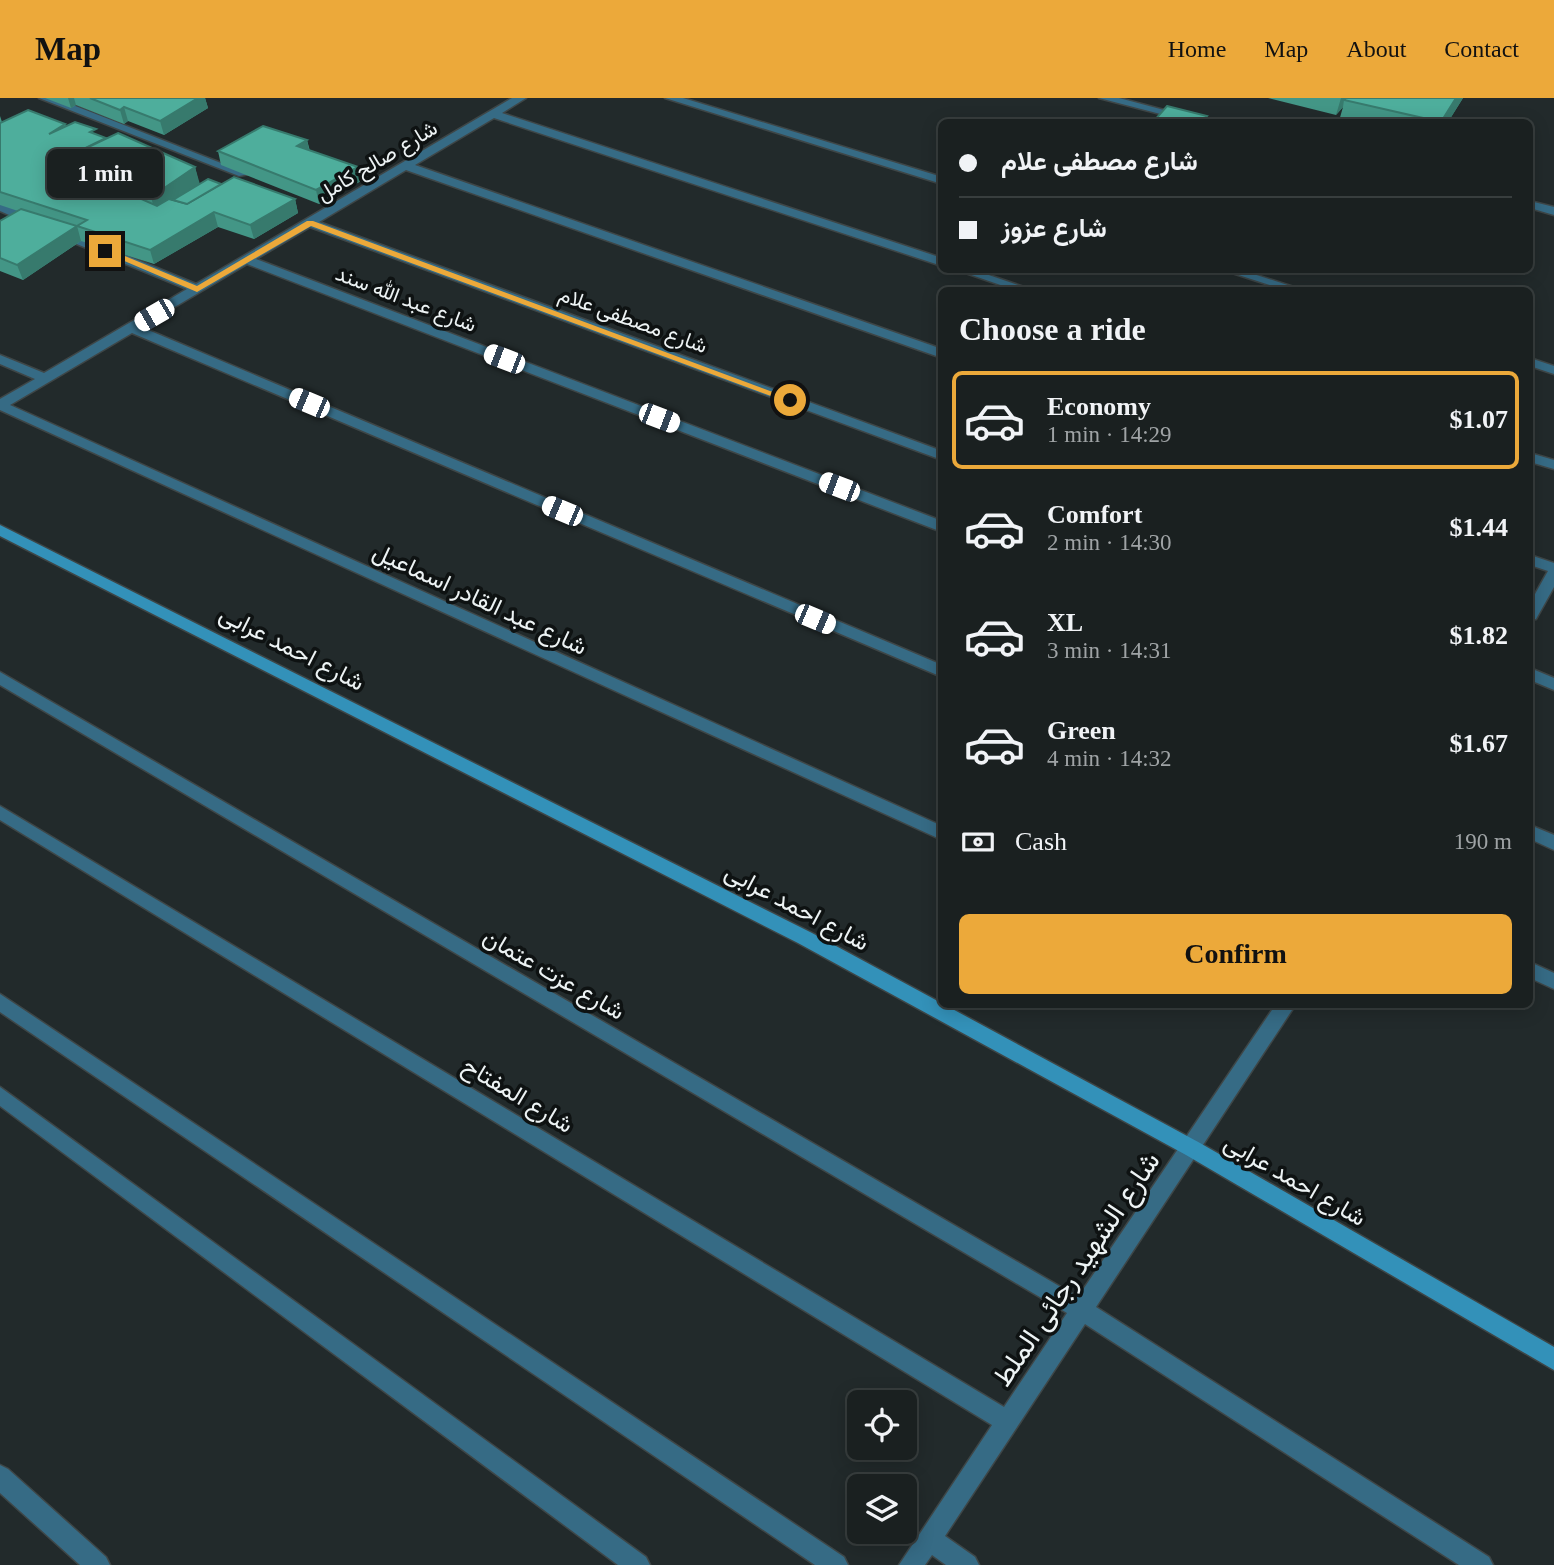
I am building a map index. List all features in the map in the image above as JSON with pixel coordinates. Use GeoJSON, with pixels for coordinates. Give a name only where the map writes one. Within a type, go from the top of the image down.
{"type":"FeatureCollection","features":[{"type":"Feature","properties":{"kind":"street"},"geometry":{"type":"LineString","coordinates":[[45,98],[255,178]]}},
{"type":"Feature","properties":{"kind":"street","name":"شارع صالح كامل"},"geometry":{"type":"LineString","coordinates":[[0,405],[520,98]]}},
{"type":"Feature","properties":{"kind":"street"},"geometry":{"type":"LineString","coordinates":[[671,98],[938,180]]}},
{"type":"Feature","properties":{"kind":"street"},"geometry":{"type":"LineString","coordinates":[[1105,98],[1191,119]]}},
{"type":"Feature","properties":{"kind":"street"},"geometry":{"type":"LineString","coordinates":[[493,114],[938,261]]}},
{"type":"Feature","properties":{"kind":"street"},"geometry":{"type":"LineString","coordinates":[[406,166],[938,353]]}},
{"type":"Feature","properties":{"kind":"street"},"geometry":{"type":"LineString","coordinates":[[319,204],[334,209]]}},
{"type":"Feature","properties":{"kind":"street"},"geometry":{"type":"LineString","coordinates":[[1533,206],[1554,211]]}},
{"type":"Feature","properties":{"kind":"street"},"geometry":{"type":"LineString","coordinates":[[0,207],[197,289]]}},
{"type":"Feature","properties":{"kind":"street","name":"شارع مصطفى علام"},"geometry":{"type":"LineString","coordinates":[[310,223],[938,455]]}},
{"type":"Feature","properties":{"kind":"street","name":"شارع عبد الله سند"},"geometry":{"type":"LineString","coordinates":[[247,260],[938,525]]}},
{"type":"Feature","properties":{"kind":"street"},"geometry":{"type":"LineString","coordinates":[[973,273],[1017,287]]}},
{"type":"Feature","properties":{"kind":"street"},"geometry":{"type":"LineString","coordinates":[[1239,273],[1287,287]]}},
{"type":"Feature","properties":{"kind":"street"},"geometry":{"type":"LineString","coordinates":[[132,328],[938,670]]}},
{"type":"Feature","properties":{"kind":"street"},"geometry":{"type":"LineString","coordinates":[[0,359],[44,378]]}},
{"type":"Feature","properties":{"kind":"street"},"geometry":{"type":"LineString","coordinates":[[1533,363],[1554,370]]}},
{"type":"Feature","properties":{"kind":"street","name":"شارع عبد القادر اسماعيل"},"geometry":{"type":"LineString","coordinates":[[0,405],[938,832]]}},
{"type":"Feature","properties":{"kind":"street"},"geometry":{"type":"LineString","coordinates":[[1533,458],[1554,465]]}},
{"type":"Feature","properties":{"kind":"street","name":"شارع احمد عرابى"},"geometry":{"type":"LineString","coordinates":[[0,530],[805,938],[1193,1149],[1554,1359]]}},
{"type":"Feature","properties":{"kind":"street"},"geometry":{"type":"LineString","coordinates":[[1533,560],[1554,568]]}},
{"type":"Feature","properties":{"kind":"street"},"geometry":{"type":"LineString","coordinates":[[1533,610],[1554,574]]}},
{"type":"Feature","properties":{"kind":"street"},"geometry":{"type":"LineString","coordinates":[[1533,675],[1554,684]]}},
{"type":"Feature","properties":{"kind":"street","name":"شارع عزت عتمان"},"geometry":{"type":"LineString","coordinates":[[0,678],[1083,1311],[1481,1565]]}},
{"type":"Feature","properties":{"kind":"street","name":"شارع المفتاح"},"geometry":{"type":"LineString","coordinates":[[0,812],[1008,1422]]}},
{"type":"Feature","properties":{"kind":"street"},"geometry":{"type":"LineString","coordinates":[[1533,833],[1554,843]]}},
{"type":"Feature","properties":{"kind":"street"},"geometry":{"type":"LineString","coordinates":[[1533,971],[1554,981]]}},
{"type":"Feature","properties":{"kind":"street"},"geometry":{"type":"LineString","coordinates":[[0,1002],[836,1565]]}},
{"type":"Feature","properties":{"kind":"street","name":"شارع الشهيد رجائى الملط"},"geometry":{"type":"LineString","coordinates":[[911,1565],[1193,1149],[1284,1008]]}},
{"type":"Feature","properties":{"kind":"street"},"geometry":{"type":"LineString","coordinates":[[0,1095],[638,1565]]}},
{"type":"Feature","properties":{"kind":"street"},"geometry":{"type":"LineString","coordinates":[[0,1477],[98,1565]]}},
{"type":"Feature","properties":{"kind":"street"},"geometry":{"type":"LineString","coordinates":[[929,1539],[967,1565]]}},
{"type":"Feature","properties":{"kind":"building"},"geometry":{"type":"Polygon","coordinates":[[[90,98],[198,98],[160,121],[90,98]]]}},
{"type":"Feature","properties":{"kind":"building"},"geometry":{"type":"Polygon","coordinates":[[[1456,98],[1443,119],[1428,119],[1344,100],[1456,98]]]}},
{"type":"Feature","properties":{"kind":"building"},"geometry":{"type":"Polygon","coordinates":[[[1167,106],[1207,116],[1204,119],[1156,119],[1167,106]]]}},
{"type":"Feature","properties":{"kind":"building"},"geometry":{"type":"Polygon","coordinates":[[[28,110],[65,124],[49,134],[75,122],[96,129],[90,132],[106,138],[65,158],[68,165],[66,166],[157,206],[169,199],[187,204],[234,177],[295,199],[250,225],[214,212],[150,250],[77,226],[87,220],[0,192],[0,123],[28,110]]]}},
{"type":"Feature","properties":{"kind":"building"},"geometry":{"type":"Polygon","coordinates":[[[263,126],[307,140],[297,146],[358,167],[316,190],[218,151],[263,126]]]}},
{"type":"Feature","properties":{"kind":"building"},"geometry":{"type":"Polygon","coordinates":[[[118,133],[195,167],[151,197],[65,158],[118,133]]]}},
{"type":"Feature","properties":{"kind":"building"},"geometry":{"type":"Polygon","coordinates":[[[208,179],[221,184],[187,204],[173,200],[208,179]]]}},
{"type":"Feature","properties":{"kind":"building"},"geometry":{"type":"Polygon","coordinates":[[[21,209],[77,226],[17,265],[0,258],[0,221],[21,209]]]}},
{"type":"Feature","properties":{"kind":"route"},"geometry":{"type":"LineString","coordinates":[[105,251],[197,289],[310,223],[790,400]]}}]}
